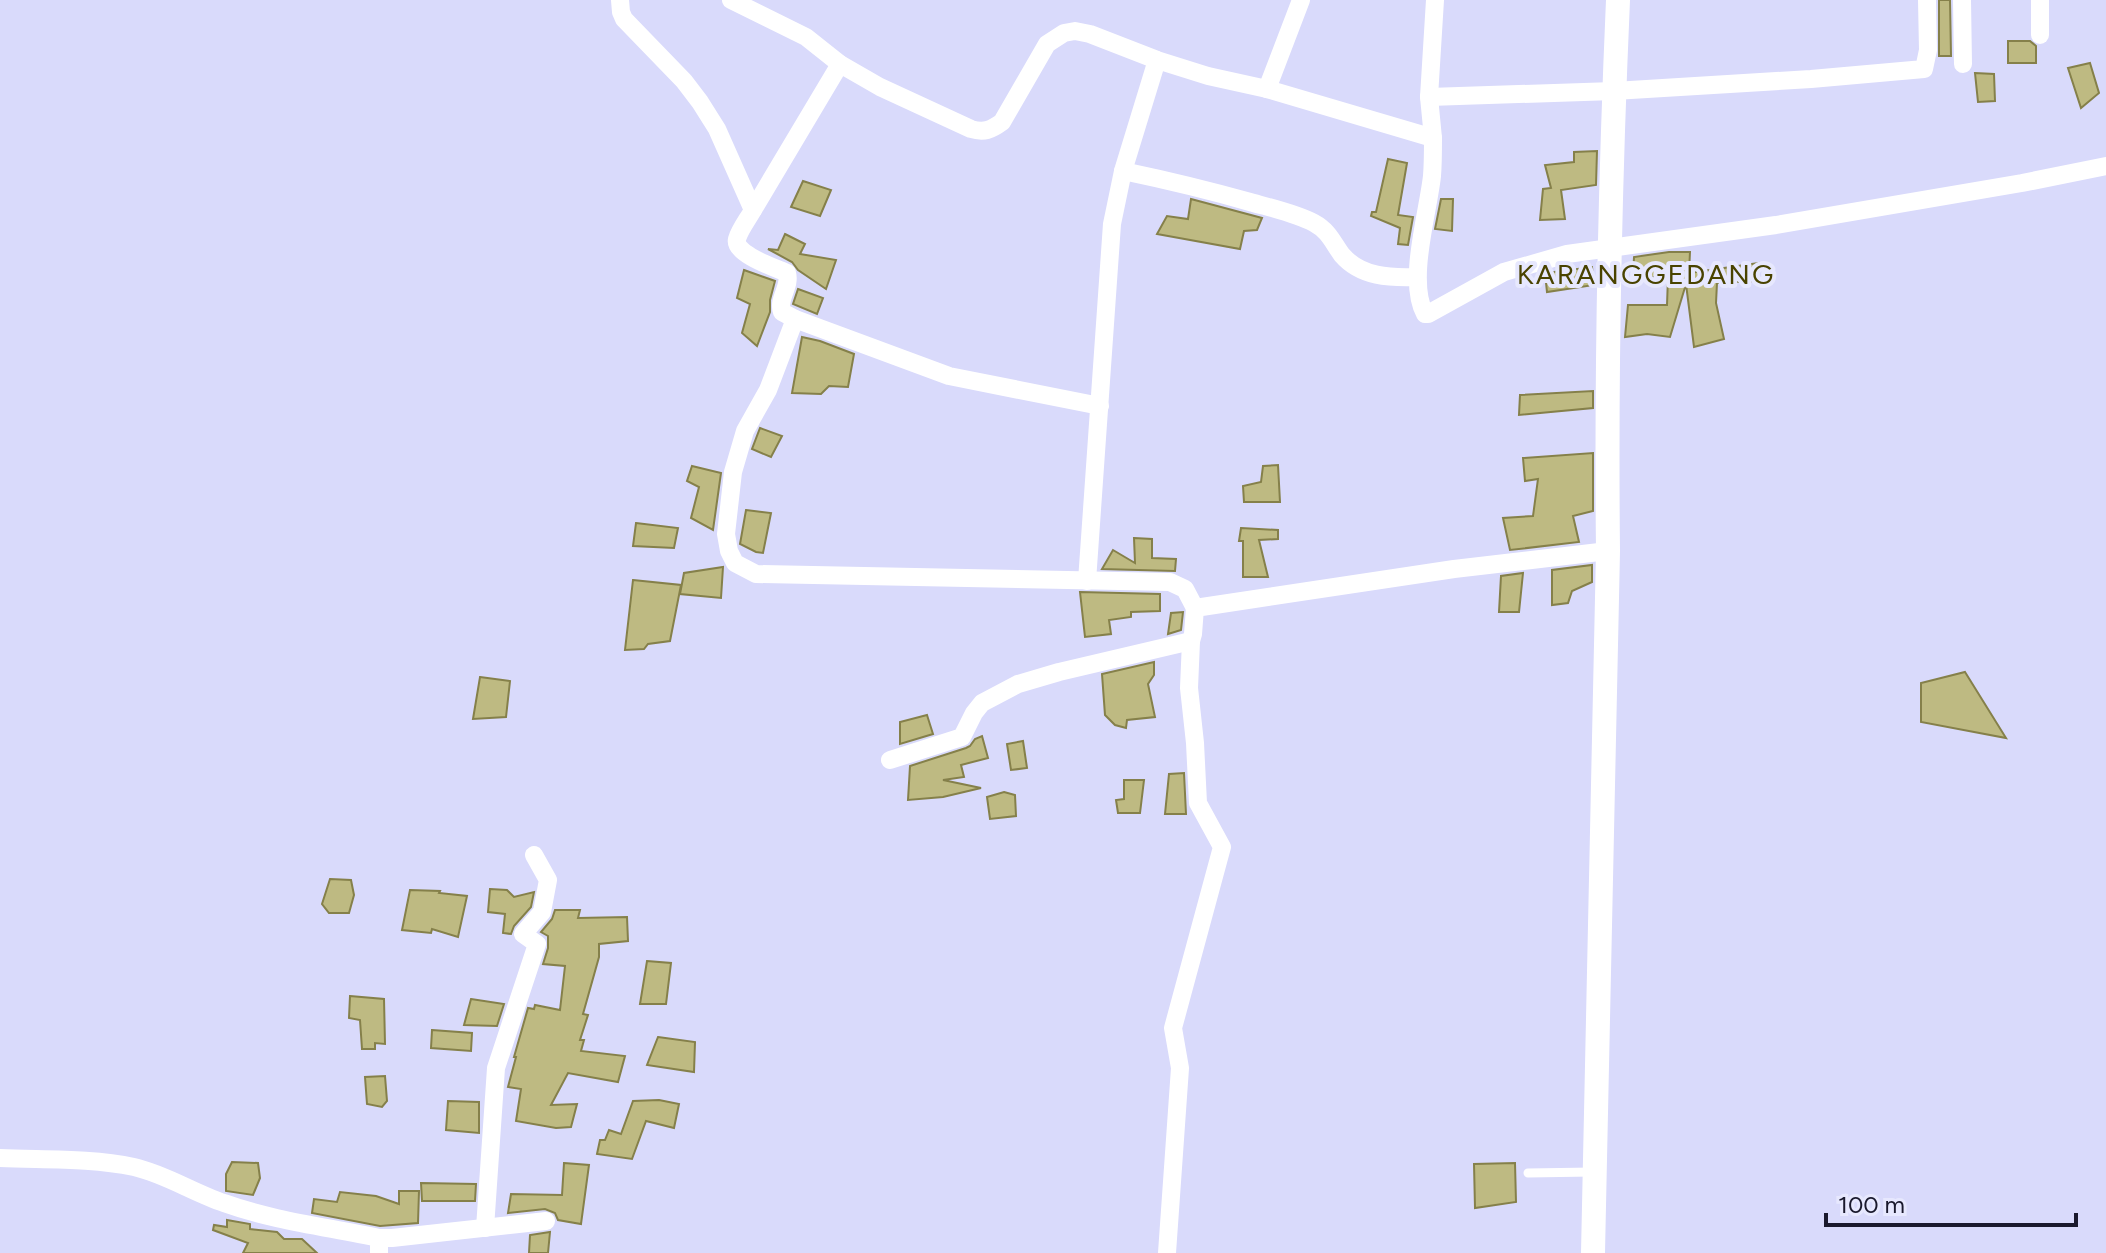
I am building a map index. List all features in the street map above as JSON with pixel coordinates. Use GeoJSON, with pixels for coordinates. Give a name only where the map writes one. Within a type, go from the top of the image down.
{"type":"FeatureCollection","features":[{"type":"Feature","properties":{"kind":"street"},"geometry":{"type":"LineString","coordinates":[[620,0],[624,19],[684,81],[717,129],[753,210]]}},
{"type":"Feature","properties":{"kind":"street"},"geometry":{"type":"LineString","coordinates":[[731,0],[806,37],[840,64],[880,87],[971,129],[984,132],[1002,122],[1047,44],[1064,33],[1075,31],[1208,76],[1267,89],[1433,138]]}},
{"type":"Feature","properties":{"kind":"street"},"geometry":{"type":"LineString","coordinates":[[1267,89],[1301,0]]}},
{"type":"Feature","properties":{"kind":"street"},"geometry":{"type":"LineString","coordinates":[[1435,0],[1429,97],[1433,138],[1432,175],[1417,277],[1419,301],[1425,314],[1504,272],[1567,254],[1776,225],[2106,166]]}},
{"type":"Feature","properties":{"kind":"street"},"geometry":{"type":"LineString","coordinates":[[1593,1253],[1618,0]]}},
{"type":"Feature","properties":{"kind":"street"},"geometry":{"type":"LineString","coordinates":[[1429,97],[1614,91],[1924,69],[1928,50],[1927,0]]}},
{"type":"Feature","properties":{"kind":"street"},"geometry":{"type":"LineString","coordinates":[[1962,0],[1963,64]]}},
{"type":"Feature","properties":{"kind":"street"},"geometry":{"type":"LineString","coordinates":[[2040,0],[2040,35]]}},
{"type":"Feature","properties":{"kind":"street"},"geometry":{"type":"LineString","coordinates":[[1087,581],[1112,224],[1123,171],[1157,60]]}},
{"type":"Feature","properties":{"kind":"street"},"geometry":{"type":"LineString","coordinates":[[840,64],[736,240],[741,251],[787,273],[789,279],[780,305],[782,312],[949,376],[1100,406]]}},
{"type":"Feature","properties":{"kind":"street"},"geometry":{"type":"LineString","coordinates":[[1123,171],[1283,211],[1326,231],[1343,256],[1372,274],[1393,278],[1417,277]]}},
{"type":"Feature","properties":{"kind":"street"},"geometry":{"type":"LineString","coordinates":[[795,319],[768,390],[745,431],[733,472],[726,534],[735,563],[756,574],[1170,582],[1185,589],[1195,608],[1189,688],[1198,803],[1222,847],[1173,1028],[1180,1068],[1167,1253]]}},
{"type":"Feature","properties":{"kind":"street"},"geometry":{"type":"LineString","coordinates":[[1195,608],[1454,569],[1608,551]]}},
{"type":"Feature","properties":{"kind":"street"},"geometry":{"type":"LineString","coordinates":[[890,760],[962,737],[982,703],[1018,684],[1191,641]]}},
{"type":"Feature","properties":{"kind":"street"},"geometry":{"type":"LineString","coordinates":[[485,1228],[496,1068],[537,944],[523,934],[542,912],[548,880],[534,855]]}},
{"type":"Feature","properties":{"kind":"street"},"geometry":{"type":"LineString","coordinates":[[0,1158],[108,1163],[137,1168],[215,1200],[379,1245],[392,1238],[546,1221]]}},
{"type":"Feature","properties":{"kind":"lane"},"geometry":{"type":"LineString","coordinates":[[1528,1173],[1594,1172]]}},
{"type":"Feature","properties":{"kind":"building"},"geometry":{"type":"Polygon","coordinates":[[[1939,0],[1950,0],[1951,56],[1939,56],[1939,0]]]}},
{"type":"Feature","properties":{"kind":"building"},"geometry":{"type":"Polygon","coordinates":[[[2008,41],[2030,41],[2036,46],[2036,63],[2008,63],[2008,41]]]}},
{"type":"Feature","properties":{"kind":"building"},"geometry":{"type":"Polygon","coordinates":[[[2090,63],[2099,93],[2081,108],[2068,68],[2090,63]]]}},
{"type":"Feature","properties":{"kind":"building"},"geometry":{"type":"Polygon","coordinates":[[[1975,73],[1994,74],[1995,101],[1978,102],[1975,73]]]}},
{"type":"Feature","properties":{"kind":"building"},"geometry":{"type":"Polygon","coordinates":[[[1597,151],[1596,185],[1561,190],[1565,219],[1540,220],[1543,189],[1551,188],[1545,165],[1574,162],[1574,152],[1597,151]]]}},
{"type":"Feature","properties":{"kind":"building"},"geometry":{"type":"Polygon","coordinates":[[[1388,159],[1407,163],[1398,215],[1413,217],[1408,245],[1398,244],[1400,228],[1371,216],[1372,212],[1376,212],[1388,159]]]}},
{"type":"Feature","properties":{"kind":"building"},"geometry":{"type":"Polygon","coordinates":[[[803,181],[831,190],[820,216],[791,207],[803,181]]]}},
{"type":"Feature","properties":{"kind":"building"},"geometry":{"type":"Polygon","coordinates":[[[1191,199],[1262,218],[1257,230],[1244,231],[1240,249],[1157,234],[1167,216],[1188,219],[1191,199]]]}},
{"type":"Feature","properties":{"kind":"building"},"geometry":{"type":"Polygon","coordinates":[[[1441,199],[1453,199],[1452,231],[1435,229],[1441,199]]]}},
{"type":"Feature","properties":{"kind":"building"},"geometry":{"type":"Polygon","coordinates":[[[785,234],[805,244],[800,254],[836,260],[826,289],[798,270],[792,262],[768,249],[778,250],[785,234]]]}},
{"type":"Feature","properties":{"kind":"building"},"geometry":{"type":"Polygon","coordinates":[[[1690,252],[1689,273],[1759,263],[1756,281],[1717,283],[1716,303],[1724,339],[1694,347],[1686,284],[1670,337],[1647,334],[1625,337],[1628,305],[1667,305],[1668,277],[1633,277],[1634,257],[1690,252]]]}},
{"type":"Feature","properties":{"kind":"building"},"geometry":{"type":"Polygon","coordinates":[[[1592,267],[1594,285],[1547,292],[1545,273],[1592,267]]]}},
{"type":"Feature","properties":{"kind":"building"},"geometry":{"type":"Polygon","coordinates":[[[744,270],[775,281],[770,312],[757,346],[742,333],[750,304],[737,298],[744,270]]]}},
{"type":"Feature","properties":{"kind":"building"},"geometry":{"type":"Polygon","coordinates":[[[798,289],[823,298],[817,314],[793,304],[798,289]]]}},
{"type":"Feature","properties":{"kind":"building"},"geometry":{"type":"Polygon","coordinates":[[[802,337],[854,354],[848,387],[829,386],[821,394],[792,393],[802,337]]]}},
{"type":"Feature","properties":{"kind":"building"},"geometry":{"type":"Polygon","coordinates":[[[1593,391],[1593,408],[1519,415],[1520,395],[1593,391]]]}},
{"type":"Feature","properties":{"kind":"building"},"geometry":{"type":"Polygon","coordinates":[[[760,428],[782,436],[771,457],[752,449],[760,428]]]}},
{"type":"Feature","properties":{"kind":"building"},"geometry":{"type":"Polygon","coordinates":[[[1593,453],[1593,511],[1573,516],[1579,542],[1510,550],[1503,518],[1533,516],[1538,479],[1525,481],[1523,458],[1593,453]]]}},
{"type":"Feature","properties":{"kind":"building"},"geometry":{"type":"Polygon","coordinates":[[[1278,465],[1280,502],[1244,502],[1243,486],[1261,482],[1263,466],[1278,465]]]}},
{"type":"Feature","properties":{"kind":"building"},"geometry":{"type":"Polygon","coordinates":[[[692,466],[721,473],[713,530],[691,518],[699,487],[687,481],[692,466]]]}},
{"type":"Feature","properties":{"kind":"building"},"geometry":{"type":"Polygon","coordinates":[[[746,510],[771,513],[763,553],[740,544],[746,510]]]}},
{"type":"Feature","properties":{"kind":"building"},"geometry":{"type":"Polygon","coordinates":[[[636,523],[678,528],[674,548],[633,546],[636,523]]]}},
{"type":"Feature","properties":{"kind":"building"},"geometry":{"type":"Polygon","coordinates":[[[1241,528],[1278,530],[1278,539],[1259,540],[1268,577],[1243,577],[1243,541],[1239,541],[1241,528]]]}},
{"type":"Feature","properties":{"kind":"building"},"geometry":{"type":"Polygon","coordinates":[[[1134,538],[1152,539],[1152,558],[1176,559],[1175,571],[1102,569],[1113,550],[1135,563],[1134,538]]]}},
{"type":"Feature","properties":{"kind":"building"},"geometry":{"type":"Polygon","coordinates":[[[1592,565],[1592,582],[1572,591],[1568,603],[1552,605],[1552,570],[1592,565]]]}},
{"type":"Feature","properties":{"kind":"building"},"geometry":{"type":"Polygon","coordinates":[[[723,567],[721,598],[680,594],[684,573],[723,567]]]}},
{"type":"Feature","properties":{"kind":"building"},"geometry":{"type":"Polygon","coordinates":[[[1523,573],[1519,612],[1499,612],[1501,576],[1523,573]]]}},
{"type":"Feature","properties":{"kind":"building"},"geometry":{"type":"Polygon","coordinates":[[[633,580],[681,585],[670,641],[648,644],[644,649],[625,650],[633,580]]]}},
{"type":"Feature","properties":{"kind":"building"},"geometry":{"type":"Polygon","coordinates":[[[1080,592],[1160,594],[1160,611],[1131,612],[1131,617],[1109,620],[1111,634],[1085,637],[1080,592]]]}},
{"type":"Feature","properties":{"kind":"building"},"geometry":{"type":"Polygon","coordinates":[[[1183,612],[1181,630],[1168,634],[1171,613],[1183,612]]]}},
{"type":"Feature","properties":{"kind":"building"},"geometry":{"type":"Polygon","coordinates":[[[1154,662],[1154,675],[1148,684],[1155,717],[1127,720],[1126,728],[1115,725],[1105,715],[1102,674],[1154,662]]]}},
{"type":"Feature","properties":{"kind":"building"},"geometry":{"type":"Polygon","coordinates":[[[1965,672],[2006,738],[1921,722],[1921,683],[1965,672]]]}},
{"type":"Feature","properties":{"kind":"building"},"geometry":{"type":"Polygon","coordinates":[[[480,677],[510,681],[506,717],[473,719],[480,677]]]}},
{"type":"Feature","properties":{"kind":"building"},"geometry":{"type":"Polygon","coordinates":[[[927,715],[933,734],[900,744],[900,722],[927,715]]]}},
{"type":"Feature","properties":{"kind":"building"},"geometry":{"type":"Polygon","coordinates":[[[982,736],[988,758],[961,765],[964,777],[943,780],[981,788],[943,797],[908,800],[910,766],[966,748],[982,736]]]}},
{"type":"Feature","properties":{"kind":"building"},"geometry":{"type":"Polygon","coordinates":[[[1023,741],[1027,768],[1011,770],[1007,744],[1023,741]]]}},
{"type":"Feature","properties":{"kind":"building"},"geometry":{"type":"Polygon","coordinates":[[[1184,773],[1186,814],[1165,814],[1169,774],[1184,773]]]}},
{"type":"Feature","properties":{"kind":"building"},"geometry":{"type":"Polygon","coordinates":[[[1124,780],[1144,780],[1140,813],[1118,813],[1116,800],[1124,799],[1124,780]]]}},
{"type":"Feature","properties":{"kind":"building"},"geometry":{"type":"Polygon","coordinates":[[[1004,792],[1015,795],[1016,816],[990,819],[987,797],[1004,792]]]}},
{"type":"Feature","properties":{"kind":"building"},"geometry":{"type":"Polygon","coordinates":[[[330,879],[351,880],[354,895],[349,913],[329,913],[322,904],[330,879]]]}},
{"type":"Feature","properties":{"kind":"building"},"geometry":{"type":"Polygon","coordinates":[[[490,889],[507,890],[514,897],[534,892],[531,907],[511,934],[503,933],[505,914],[488,912],[490,889]]]}},
{"type":"Feature","properties":{"kind":"building"},"geometry":{"type":"Polygon","coordinates":[[[410,890],[467,896],[458,937],[432,929],[431,933],[402,930],[410,890]]]}},
{"type":"Feature","properties":{"kind":"building"},"geometry":{"type":"Polygon","coordinates":[[[555,910],[580,910],[578,918],[627,917],[628,941],[599,944],[599,957],[583,1014],[588,1015],[580,1040],[584,1040],[581,1051],[625,1056],[618,1082],[568,1073],[551,1105],[577,1104],[571,1127],[556,1128],[516,1121],[521,1089],[508,1087],[528,1008],[534,1009],[535,1005],[560,1010],[565,966],[543,964],[548,936],[541,932],[555,910]]]}},
{"type":"Feature","properties":{"kind":"building"},"geometry":{"type":"Polygon","coordinates":[[[647,961],[671,963],[666,1004],[640,1004],[647,961]]]}},
{"type":"Feature","properties":{"kind":"building"},"geometry":{"type":"Polygon","coordinates":[[[350,996],[384,999],[385,1044],[375,1043],[375,1049],[362,1049],[360,1020],[349,1018],[350,996]]]}},
{"type":"Feature","properties":{"kind":"building"},"geometry":{"type":"Polygon","coordinates":[[[471,999],[504,1004],[497,1026],[464,1025],[471,999]]]}},
{"type":"Feature","properties":{"kind":"building"},"geometry":{"type":"Polygon","coordinates":[[[432,1030],[472,1033],[471,1051],[431,1048],[432,1030]]]}},
{"type":"Feature","properties":{"kind":"building"},"geometry":{"type":"Polygon","coordinates":[[[658,1037],[695,1042],[694,1072],[647,1065],[658,1037]]]}},
{"type":"Feature","properties":{"kind":"building"},"geometry":{"type":"Polygon","coordinates":[[[385,1076],[387,1101],[382,1107],[367,1104],[365,1077],[385,1076]]]}},
{"type":"Feature","properties":{"kind":"building"},"geometry":{"type":"Polygon","coordinates":[[[659,1100],[679,1104],[674,1128],[646,1121],[632,1159],[597,1154],[600,1140],[605,1140],[609,1130],[621,1134],[633,1101],[659,1100]]]}},
{"type":"Feature","properties":{"kind":"building"},"geometry":{"type":"Polygon","coordinates":[[[448,1101],[479,1102],[479,1133],[446,1130],[448,1101]]]}},
{"type":"Feature","properties":{"kind":"building"},"geometry":{"type":"Polygon","coordinates":[[[232,1162],[258,1163],[260,1178],[253,1195],[226,1191],[226,1174],[232,1162]]]}},
{"type":"Feature","properties":{"kind":"building"},"geometry":{"type":"Polygon","coordinates":[[[564,1163],[589,1165],[581,1224],[558,1220],[555,1213],[545,1209],[508,1213],[511,1194],[562,1195],[564,1163]]]}},
{"type":"Feature","properties":{"kind":"building"},"geometry":{"type":"Polygon","coordinates":[[[1515,1163],[1516,1202],[1475,1208],[1474,1164],[1515,1163]]]}},
{"type":"Feature","properties":{"kind":"building"},"geometry":{"type":"Polygon","coordinates":[[[421,1183],[476,1184],[475,1201],[422,1201],[421,1183]]]}},
{"type":"Feature","properties":{"kind":"building"},"geometry":{"type":"Polygon","coordinates":[[[399,1191],[419,1191],[418,1223],[380,1226],[312,1213],[314,1199],[337,1202],[340,1192],[376,1196],[399,1204],[399,1191]]]}},
{"type":"Feature","properties":{"kind":"building"},"geometry":{"type":"Polygon","coordinates":[[[227,1220],[250,1224],[250,1229],[277,1232],[284,1239],[302,1239],[317,1253],[243,1253],[248,1243],[213,1230],[214,1225],[227,1227],[227,1220]]]}},
{"type":"Feature","properties":{"kind":"building"},"geometry":{"type":"Polygon","coordinates":[[[550,1232],[548,1253],[529,1253],[530,1235],[550,1232]]]}},
{"type":"Feature","properties":{"kind":"district","name":"KARANGGEDANG"},"geometry":{"type":"Point","coordinates":[1646,274]}}]}
